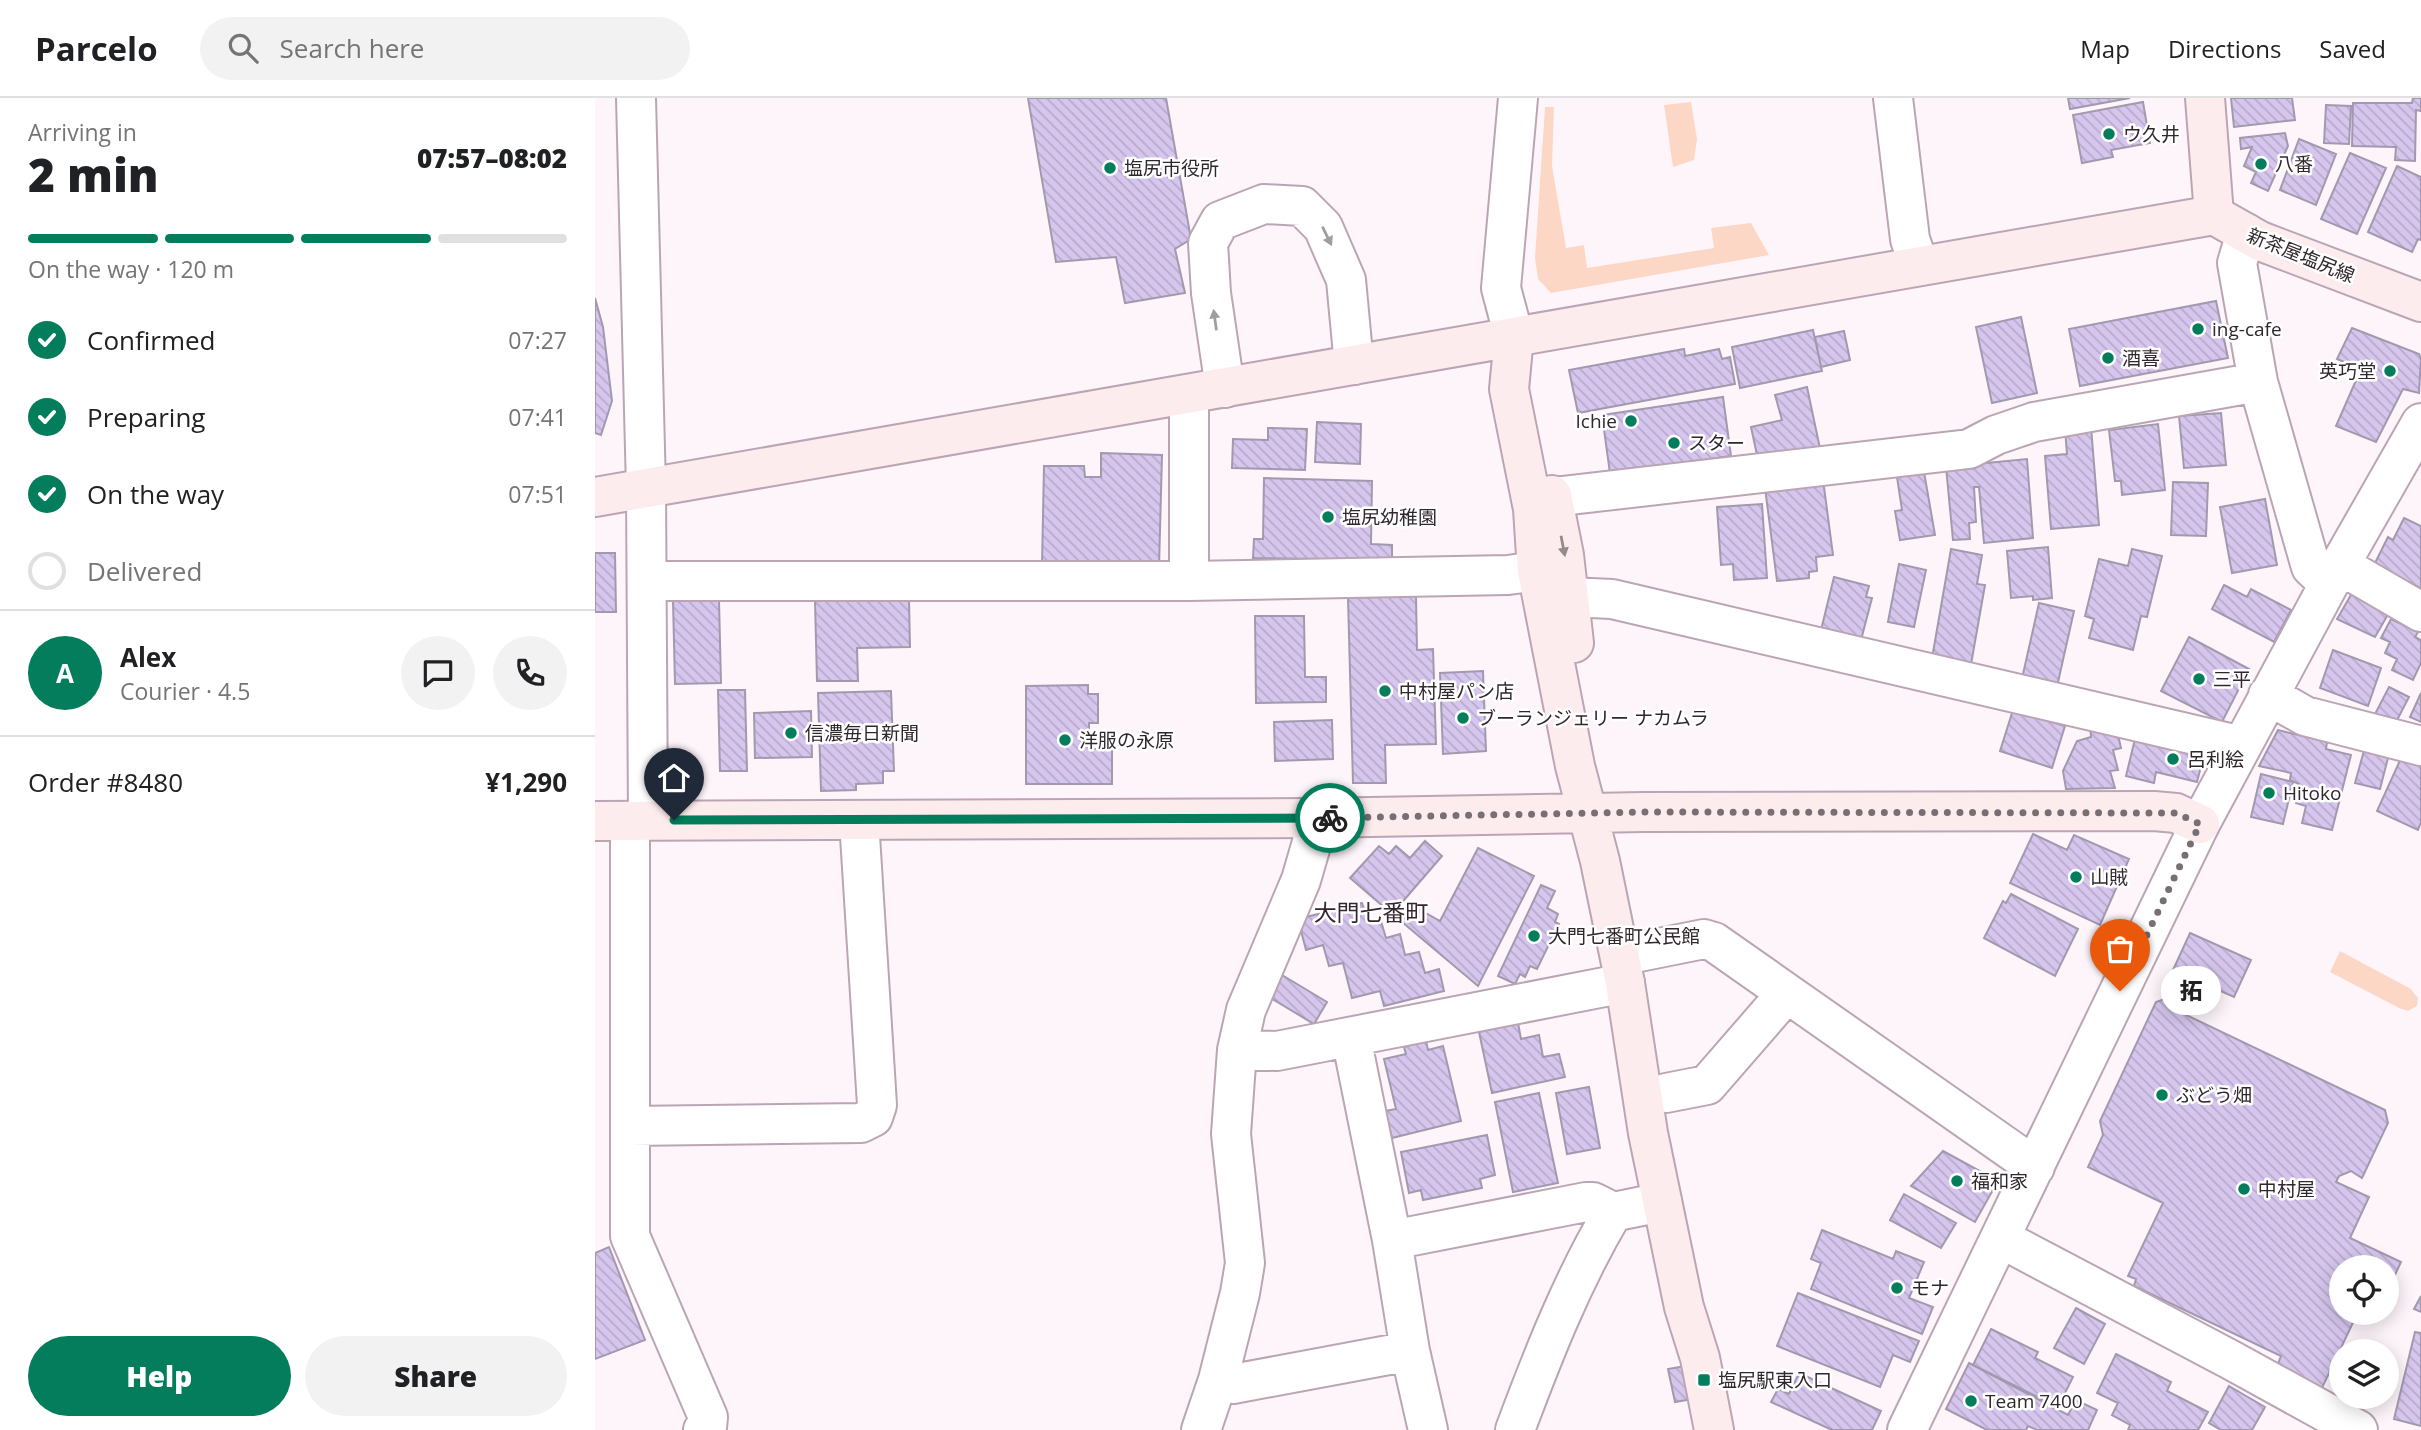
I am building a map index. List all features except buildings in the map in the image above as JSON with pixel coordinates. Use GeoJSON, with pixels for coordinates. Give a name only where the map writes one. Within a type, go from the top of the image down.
{"type":"FeatureCollection","features":[{"type":"Feature","properties":{"kind":"street"},"geometry":{"type":"LineString","coordinates":[[636,98],[646,488],[624,820],[630,1236],[708,1417],[707,1427],[703,1430]]}},
{"type":"Feature","properties":{"kind":"street"},"geometry":{"type":"LineString","coordinates":[[1518,98],[1501,288],[1514,337],[1528,374],[1565,555],[1572,635],[1598,814],[1600,861],[1666,1093],[1700,1303],[1700,1358]]}},
{"type":"Feature","properties":{"kind":"street"},"geometry":{"type":"LineString","coordinates":[[1893,98],[1910,239],[1919,266]]}},
{"type":"Feature","properties":{"kind":"street"},"geometry":{"type":"LineString","coordinates":[[2205,98],[2258,382],[2311,567],[2335,574],[2421,612]]}},
{"type":"Feature","properties":{"kind":"street"},"geometry":{"type":"LineString","coordinates":[[1189,581],[1207,391],[1211,293],[1208,243],[1220,221],[1264,204],[1302,206],[1323,227],[1346,280],[1354,365]]}},
{"type":"Feature","properties":{"kind":"street"},"geometry":{"type":"LineString","coordinates":[[595,497],[1919,266],[2230,224]]}},
{"type":"Feature","properties":{"kind":"street","name":"新茶屋塩尻線"},"geometry":{"type":"LineString","coordinates":[[2230,224],[2421,302]]}},
{"type":"Feature","properties":{"kind":"street"},"geometry":{"type":"LineString","coordinates":[[1514,337],[1509,389],[1533,509],[1537,571],[1575,766],[1598,814]]}},
{"type":"Feature","properties":{"kind":"street"},"geometry":{"type":"LineString","coordinates":[[1553,497],[1969,449],[1996,435],[2034,422],[2258,382]]}},
{"type":"Feature","properties":{"kind":"street"},"geometry":{"type":"LineString","coordinates":[[1907,1430],[2200,824],[2335,574],[2421,423]]}},
{"type":"Feature","properties":{"kind":"street"},"geometry":{"type":"LineString","coordinates":[[668,581],[1189,581],[1508,575],[1537,571]]}},
{"type":"Feature","properties":{"kind":"street"},"geometry":{"type":"LineString","coordinates":[[1569,597],[1612,599],[2242,746]]}},
{"type":"Feature","properties":{"kind":"street"},"geometry":{"type":"LineString","coordinates":[[2269,695],[2305,716],[2421,746]]}},
{"type":"Feature","properties":{"kind":"street"},"geometry":{"type":"LineString","coordinates":[[624,820],[2154,811],[2176,813],[2200,824]]}},
{"type":"Feature","properties":{"kind":"street"},"geometry":{"type":"LineString","coordinates":[[1201,1430],[1218,1380],[1245,1264],[1231,1134],[1237,1051],[1246,1010],[1301,880],[1314,818]]}},
{"type":"Feature","properties":{"kind":"street"},"geometry":{"type":"LineString","coordinates":[[630,1126],[861,1124],[873,1117],[877,1105],[859,820]]}},
{"type":"Feature","properties":{"kind":"street"},"geometry":{"type":"LineString","coordinates":[[1237,1051],[1277,1051],[1351,1037],[1632,967],[1704,939],[1714,942],[2035,1167]]}},
{"type":"Feature","properties":{"kind":"street"},"geometry":{"type":"LineString","coordinates":[[1632,967],[1648,1133],[1684,1307],[1700,1358],[1714,1430]]}},
{"type":"Feature","properties":{"kind":"street"},"geometry":{"type":"LineString","coordinates":[[1666,1093],[1707,1085],[1786,994]]}},
{"type":"Feature","properties":{"kind":"street"},"geometry":{"type":"LineString","coordinates":[[1351,1037],[1427,1430]]}},
{"type":"Feature","properties":{"kind":"street"},"geometry":{"type":"LineString","coordinates":[[1392,1240],[1586,1202],[1593,1202],[1613,1212],[1662,1202]]}},
{"type":"Feature","properties":{"kind":"street"},"geometry":{"type":"LineString","coordinates":[[1515,1430],[1567,1298],[1587,1256],[1613,1212]]}},
{"type":"Feature","properties":{"kind":"street"},"geometry":{"type":"LineString","coordinates":[[2000,1238],[2358,1430]]}},
{"type":"Feature","properties":{"kind":"street"},"geometry":{"type":"LineString","coordinates":[[1218,1380],[1233,1384],[1410,1351]]}},
{"type":"Feature","properties":{"kind":"shaded area"},"geometry":{"type":"Polygon","coordinates":[[[1691,102],[1697,139],[1694,160],[1673,167],[1664,105],[1691,102]]]}},
{"type":"Feature","properties":{"kind":"shaded area"},"geometry":{"type":"Polygon","coordinates":[[[1545,107],[1554,107],[1552,166],[1566,248],[1584,245],[1587,268],[1714,248],[1711,228],[1751,223],[1769,255],[1551,293],[1538,279],[1535,258],[1545,107]]]}},
{"type":"Feature","properties":{"kind":"shaded area"},"geometry":{"type":"Polygon","coordinates":[[[2340,951],[2411,989],[2418,998],[2417,1006],[2408,1011],[2399,1008],[2330,972],[2340,951]]]}},
{"type":"Feature","properties":{"kind":"way so far"},"geometry":{"type":"LineString","coordinates":[[1330,818],[1643,812],[2176,813],[2200,824],[2120,991]]}},
{"type":"Feature","properties":{"kind":"place","name":"ウ久井"},"geometry":{"type":"Point","coordinates":[2109,134]}},
{"type":"Feature","properties":{"kind":"place","name":"八番"},"geometry":{"type":"Point","coordinates":[2261,164]}},
{"type":"Feature","properties":{"kind":"place","name":"塩尻市役所"},"geometry":{"type":"Point","coordinates":[1110,168]}},
{"type":"Feature","properties":{"kind":"place","name":"ing-cafe"},"geometry":{"type":"Point","coordinates":[2198,329]}},
{"type":"Feature","properties":{"kind":"place","name":"酒喜"},"geometry":{"type":"Point","coordinates":[2108,358]}},
{"type":"Feature","properties":{"kind":"place","name":"英巧堂"},"geometry":{"type":"Point","coordinates":[2390,371]}},
{"type":"Feature","properties":{"kind":"place","name":"Ichie"},"geometry":{"type":"Point","coordinates":[1631,421]}},
{"type":"Feature","properties":{"kind":"place","name":"スター"},"geometry":{"type":"Point","coordinates":[1674,443]}},
{"type":"Feature","properties":{"kind":"place","name":"塩尻幼稚園"},"geometry":{"type":"Point","coordinates":[1328,517]}},
{"type":"Feature","properties":{"kind":"place","name":"三平"},"geometry":{"type":"Point","coordinates":[2199,679]}},
{"type":"Feature","properties":{"kind":"place","name":"中村屋パン店"},"geometry":{"type":"Point","coordinates":[1385,691]}},
{"type":"Feature","properties":{"kind":"place","name":"ブーランジェリー ナカムラ"},"geometry":{"type":"Point","coordinates":[1463,718]}},
{"type":"Feature","properties":{"kind":"place","name":"信濃毎日新聞"},"geometry":{"type":"Point","coordinates":[791,733]}},
{"type":"Feature","properties":{"kind":"place","name":"洋服の永原"},"geometry":{"type":"Point","coordinates":[1065,740]}},
{"type":"Feature","properties":{"kind":"place","name":"呂利絵"},"geometry":{"type":"Point","coordinates":[2173,759]}},
{"type":"Feature","properties":{"kind":"place","name":"Hitoko"},"geometry":{"type":"Point","coordinates":[2269,793]}},
{"type":"Feature","properties":{"kind":"place","name":"山賊"},"geometry":{"type":"Point","coordinates":[2076,877]}},
{"type":"Feature","properties":{"kind":"place","name":"大門七番町公民館"},"geometry":{"type":"Point","coordinates":[1534,936]}},
{"type":"Feature","properties":{"kind":"place","name":"拓"},"geometry":{"type":"Point","coordinates":[2120,991]}},
{"type":"Feature","properties":{"kind":"place","name":"ぶどう畑"},"geometry":{"type":"Point","coordinates":[2162,1095]}},
{"type":"Feature","properties":{"kind":"place","name":"福和家"},"geometry":{"type":"Point","coordinates":[1957,1181]}},
{"type":"Feature","properties":{"kind":"place","name":"中村屋"},"geometry":{"type":"Point","coordinates":[2244,1189]}},
{"type":"Feature","properties":{"kind":"place","name":"モナ"},"geometry":{"type":"Point","coordinates":[1897,1288]}},
{"type":"Feature","properties":{"kind":"place","name":"塩尻駅東入口"},"geometry":{"type":"Point","coordinates":[1704,1380]}},
{"type":"Feature","properties":{"kind":"place","name":"Team 7400"},"geometry":{"type":"Point","coordinates":[1971,1401]}},
{"type":"Feature","properties":{"kind":"district","name":"大門七番町"},"geometry":{"type":"Point","coordinates":[1371,912]}},
{"type":"Feature","properties":{"kind":"route"},"geometry":{"type":"LineString","coordinates":[[674,820],[1330,818]]}}]}
